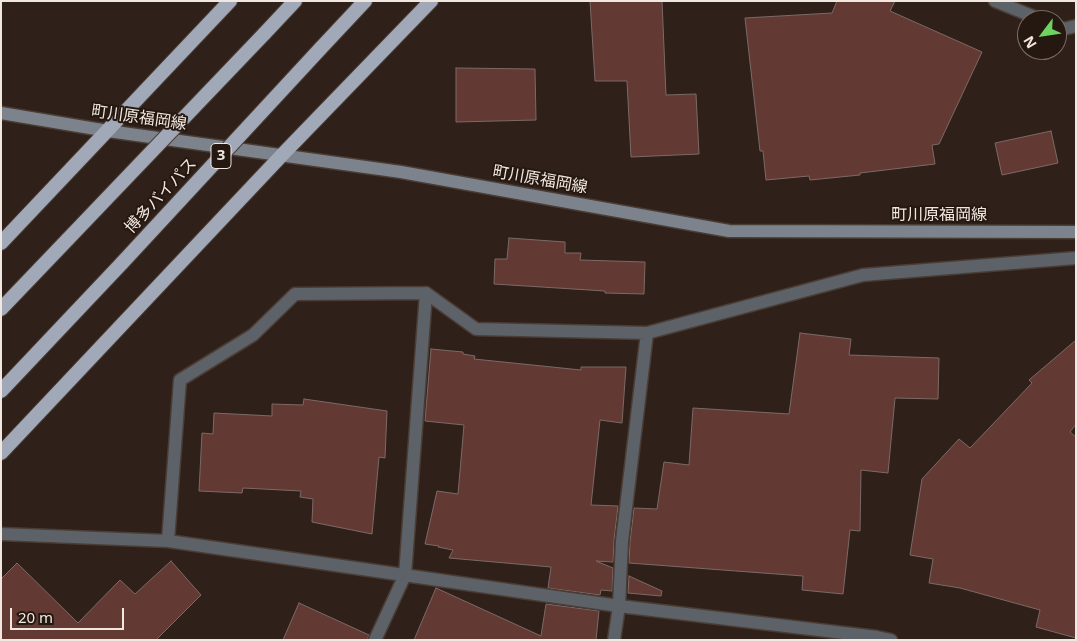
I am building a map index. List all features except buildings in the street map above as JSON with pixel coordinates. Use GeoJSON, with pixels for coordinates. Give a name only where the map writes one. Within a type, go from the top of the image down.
{"type":"FeatureCollection","features":[{"type":"Feature","properties":{"kind":"highway"},"geometry":{"type":"LineString","coordinates":[[1,243],[230,1]]}},
{"type":"Feature","properties":{"kind":"highway"},"geometry":{"type":"LineString","coordinates":[[1,309],[295,1]]}},
{"type":"Feature","properties":{"kind":"highway","name":"博多バイパス"},"geometry":{"type":"LineString","coordinates":[[1,391],[365,1]]}},
{"type":"Feature","properties":{"kind":"highway"},"geometry":{"type":"LineString","coordinates":[[1,453],[282,155],[431,1]]}},
{"type":"Feature","properties":{"kind":"main road","name":"町川原福岡線"},"geometry":{"type":"LineString","coordinates":[[1,113],[108,131],[402,172],[729,231],[1076,232]]}},
{"type":"Feature","properties":{"kind":"street"},"geometry":{"type":"LineString","coordinates":[[995,1],[1017,10]]}},
{"type":"Feature","properties":{"kind":"street"},"geometry":{"type":"LineString","coordinates":[[168,542],[180,380],[253,335],[295,294],[426,293],[476,329],[647,333],[863,275],[1076,258]]}},
{"type":"Feature","properties":{"kind":"street"},"geometry":{"type":"LineString","coordinates":[[375,640],[405,575],[426,293]]}},
{"type":"Feature","properties":{"kind":"street"},"geometry":{"type":"LineString","coordinates":[[614,640],[619,606],[622,541],[647,333]]}},
{"type":"Feature","properties":{"kind":"street"},"geometry":{"type":"LineString","coordinates":[[1,534],[168,542],[619,606],[891,640]]}}]}
